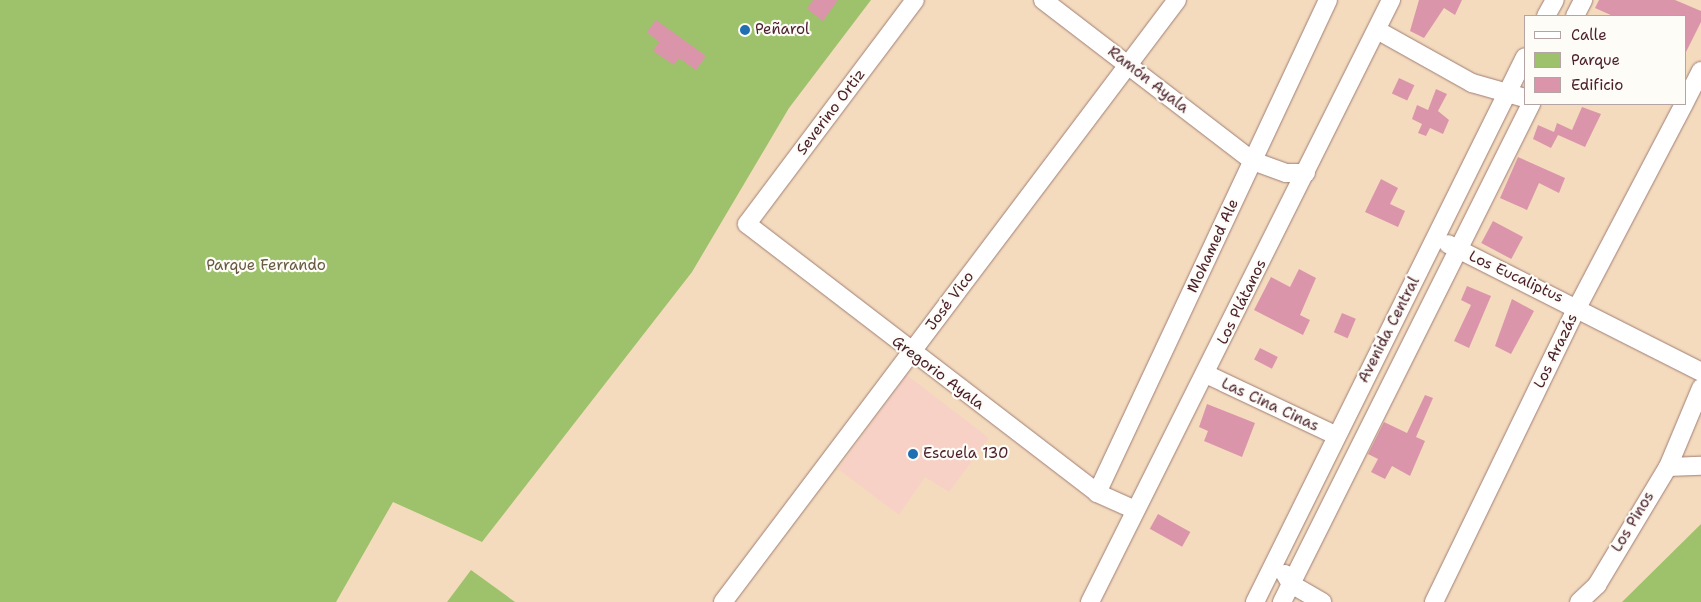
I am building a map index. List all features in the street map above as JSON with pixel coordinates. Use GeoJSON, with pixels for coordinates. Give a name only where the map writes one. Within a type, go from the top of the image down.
{"type":"FeatureCollection","features":[{"type":"Feature","properties":{"kind":"street","name":"Severino Ortiz"},"geometry":{"type":"LineString","coordinates":[[747,224],[915,0]]}},
{"type":"Feature","properties":{"kind":"street","name":"Ramón Ayala"},"geometry":{"type":"LineString","coordinates":[[1043,0],[1253,161],[1286,173],[1306,173]]}},
{"type":"Feature","properties":{"kind":"street","name":"José Vico"},"geometry":{"type":"LineString","coordinates":[[723,602],[1177,0]]}},
{"type":"Feature","properties":{"kind":"street","name":"Mohamed Ale"},"geometry":{"type":"LineString","coordinates":[[1097,493],[1328,0]]}},
{"type":"Feature","properties":{"kind":"street","name":"Los Plátanos"},"geometry":{"type":"LineString","coordinates":[[1090,602],[1135,510],[1206,374],[1391,0]]}},
{"type":"Feature","properties":{"kind":"street"},"geometry":{"type":"LineString","coordinates":[[1547,15],[1555,0]]}},
{"type":"Feature","properties":{"kind":"street"},"geometry":{"type":"LineString","coordinates":[[1576,15],[1583,0]]}},
{"type":"Feature","properties":{"kind":"street"},"geometry":{"type":"LineString","coordinates":[[1377,30],[1440,67],[1506,93],[1524,98]]}},
{"type":"Feature","properties":{"kind":"street","name":"Avenida Central"},"geometry":{"type":"LineString","coordinates":[[1255,602],[1335,435],[1437,238],[1524,59]]}},
{"type":"Feature","properties":{"kind":"street","name":"Los Arazás"},"geometry":{"type":"LineString","coordinates":[[1686,99],[1701,71]]}},
{"type":"Feature","properties":{"kind":"street","name":"Avenida Central"},"geometry":{"type":"LineString","coordinates":[[1282,602],[1531,105]]}},
{"type":"Feature","properties":{"kind":"street","name":"Los Arazás"},"geometry":{"type":"LineString","coordinates":[[1434,602],[1578,306],[1683,105]]}},
{"type":"Feature","properties":{"kind":"street","name":"Gregorio Ayala"},"geometry":{"type":"LineString","coordinates":[[747,224],[910,353],[1097,493],[1135,510]]}},
{"type":"Feature","properties":{"kind":"street","name":"Los Eucaliptus"},"geometry":{"type":"LineString","coordinates":[[1437,238],[1578,306],[1701,372]]}},
{"type":"Feature","properties":{"kind":"street","name":"Las Cina Cinas"},"geometry":{"type":"LineString","coordinates":[[1206,374],[1335,435]]}},
{"type":"Feature","properties":{"kind":"street","name":"Los Pinos"},"geometry":{"type":"LineString","coordinates":[[1579,602],[1596,586],[1668,467],[1701,388]]}},
{"type":"Feature","properties":{"kind":"street"},"geometry":{"type":"LineString","coordinates":[[1668,467],[1701,466]]}},
{"type":"Feature","properties":{"kind":"street"},"geometry":{"type":"LineString","coordinates":[[1276,558],[1291,584],[1322,602]]}},
{"type":"Feature","properties":{"kind":"street"},"geometry":{"type":"LineString","coordinates":[[1264,584],[1291,584]]}},
{"type":"Feature","properties":{"kind":"shaded area","name":"Escuela 130"},"geometry":{"type":"Polygon","coordinates":[[[907,375],[989,438],[949,492],[925,477],[899,515],[838,469],[907,375]]]}},
{"type":"Feature","properties":{"kind":"green space","name":"Parque Ferrando"},"geometry":{"type":"Polygon","coordinates":[[[0,0],[871,0],[789,108],[692,272],[482,542],[393,502],[336,602],[0,602],[0,0]]]}},
{"type":"Feature","properties":{"kind":"green space"},"geometry":{"type":"Polygon","coordinates":[[[1701,524],[1701,602],[1622,602],[1701,524]]]}},
{"type":"Feature","properties":{"kind":"green space"},"geometry":{"type":"Polygon","coordinates":[[[471,570],[515,602],[447,602],[471,570]]]}},
{"type":"Feature","properties":{"kind":"building"},"geometry":{"type":"Polygon","coordinates":[[[813,0],[838,0],[823,21],[807,9],[813,0]]]}},
{"type":"Feature","properties":{"kind":"building"},"geometry":{"type":"Polygon","coordinates":[[[1419,0],[1462,0],[1455,15],[1444,8],[1424,38],[1410,31],[1419,0]]]}},
{"type":"Feature","properties":{"kind":"building"},"geometry":{"type":"Polygon","coordinates":[[[1599,0],[1675,0],[1701,11],[1701,22],[1686,52],[1686,15],[1611,15],[1595,8],[1599,0]]]}},
{"type":"Feature","properties":{"kind":"building"},"geometry":{"type":"Polygon","coordinates":[[[656,20],[706,56],[696,70],[679,58],[674,65],[653,51],[659,42],[647,32],[656,20]]]}},
{"type":"Feature","properties":{"kind":"building"},"geometry":{"type":"Polygon","coordinates":[[[1399,78],[1414,85],[1407,101],[1392,93],[1399,78]]]}},
{"type":"Feature","properties":{"kind":"building"},"geometry":{"type":"Polygon","coordinates":[[[1436,89],[1447,94],[1438,111],[1449,120],[1443,134],[1430,128],[1426,136],[1418,133],[1422,124],[1412,119],[1417,105],[1428,110],[1436,89]]]}},
{"type":"Feature","properties":{"kind":"building"},"geometry":{"type":"Polygon","coordinates":[[[1582,107],[1601,114],[1585,147],[1558,135],[1551,148],[1533,139],[1538,125],[1554,132],[1557,123],[1572,130],[1582,107]]]}},
{"type":"Feature","properties":{"kind":"building"},"geometry":{"type":"Polygon","coordinates":[[[1518,157],[1565,178],[1559,193],[1539,183],[1527,210],[1500,198],[1518,157]]]}},
{"type":"Feature","properties":{"kind":"building"},"geometry":{"type":"Polygon","coordinates":[[[1381,179],[1398,188],[1390,204],[1405,211],[1398,227],[1365,212],[1381,179]]]}},
{"type":"Feature","properties":{"kind":"building"},"geometry":{"type":"Polygon","coordinates":[[[1493,221],[1523,237],[1511,259],[1481,243],[1493,221]]]}},
{"type":"Feature","properties":{"kind":"building"},"geometry":{"type":"Polygon","coordinates":[[[1299,269],[1316,278],[1300,315],[1310,320],[1303,335],[1254,310],[1271,277],[1290,287],[1299,269]]]}},
{"type":"Feature","properties":{"kind":"building"},"geometry":{"type":"Polygon","coordinates":[[[1467,286],[1491,296],[1469,348],[1454,341],[1471,305],[1461,300],[1467,286]]]}},
{"type":"Feature","properties":{"kind":"building"},"geometry":{"type":"Polygon","coordinates":[[[1512,299],[1534,311],[1511,354],[1495,346],[1512,299]]]}},
{"type":"Feature","properties":{"kind":"building"},"geometry":{"type":"Polygon","coordinates":[[[1342,313],[1356,319],[1348,338],[1334,332],[1342,313]]]}},
{"type":"Feature","properties":{"kind":"building"},"geometry":{"type":"Polygon","coordinates":[[[1260,348],[1278,357],[1272,369],[1254,360],[1260,348]]]}},
{"type":"Feature","properties":{"kind":"building"},"geometry":{"type":"Polygon","coordinates":[[[1425,395],[1433,398],[1416,437],[1425,441],[1410,476],[1392,466],[1385,479],[1371,472],[1378,459],[1368,454],[1384,422],[1407,433],[1425,395]]]}},
{"type":"Feature","properties":{"kind":"building"},"geometry":{"type":"Polygon","coordinates":[[[1207,404],[1255,423],[1242,457],[1204,441],[1208,431],[1199,427],[1207,404]]]}},
{"type":"Feature","properties":{"kind":"building"},"geometry":{"type":"Polygon","coordinates":[[[1158,514],[1190,532],[1182,547],[1150,529],[1158,514]]]}},
{"type":"Feature","properties":{"kind":"place","name":"Peñarol"},"geometry":{"type":"Point","coordinates":[745,30]}},
{"type":"Feature","properties":{"kind":"place","name":"Escuela 130"},"geometry":{"type":"Point","coordinates":[913,454]}}]}
